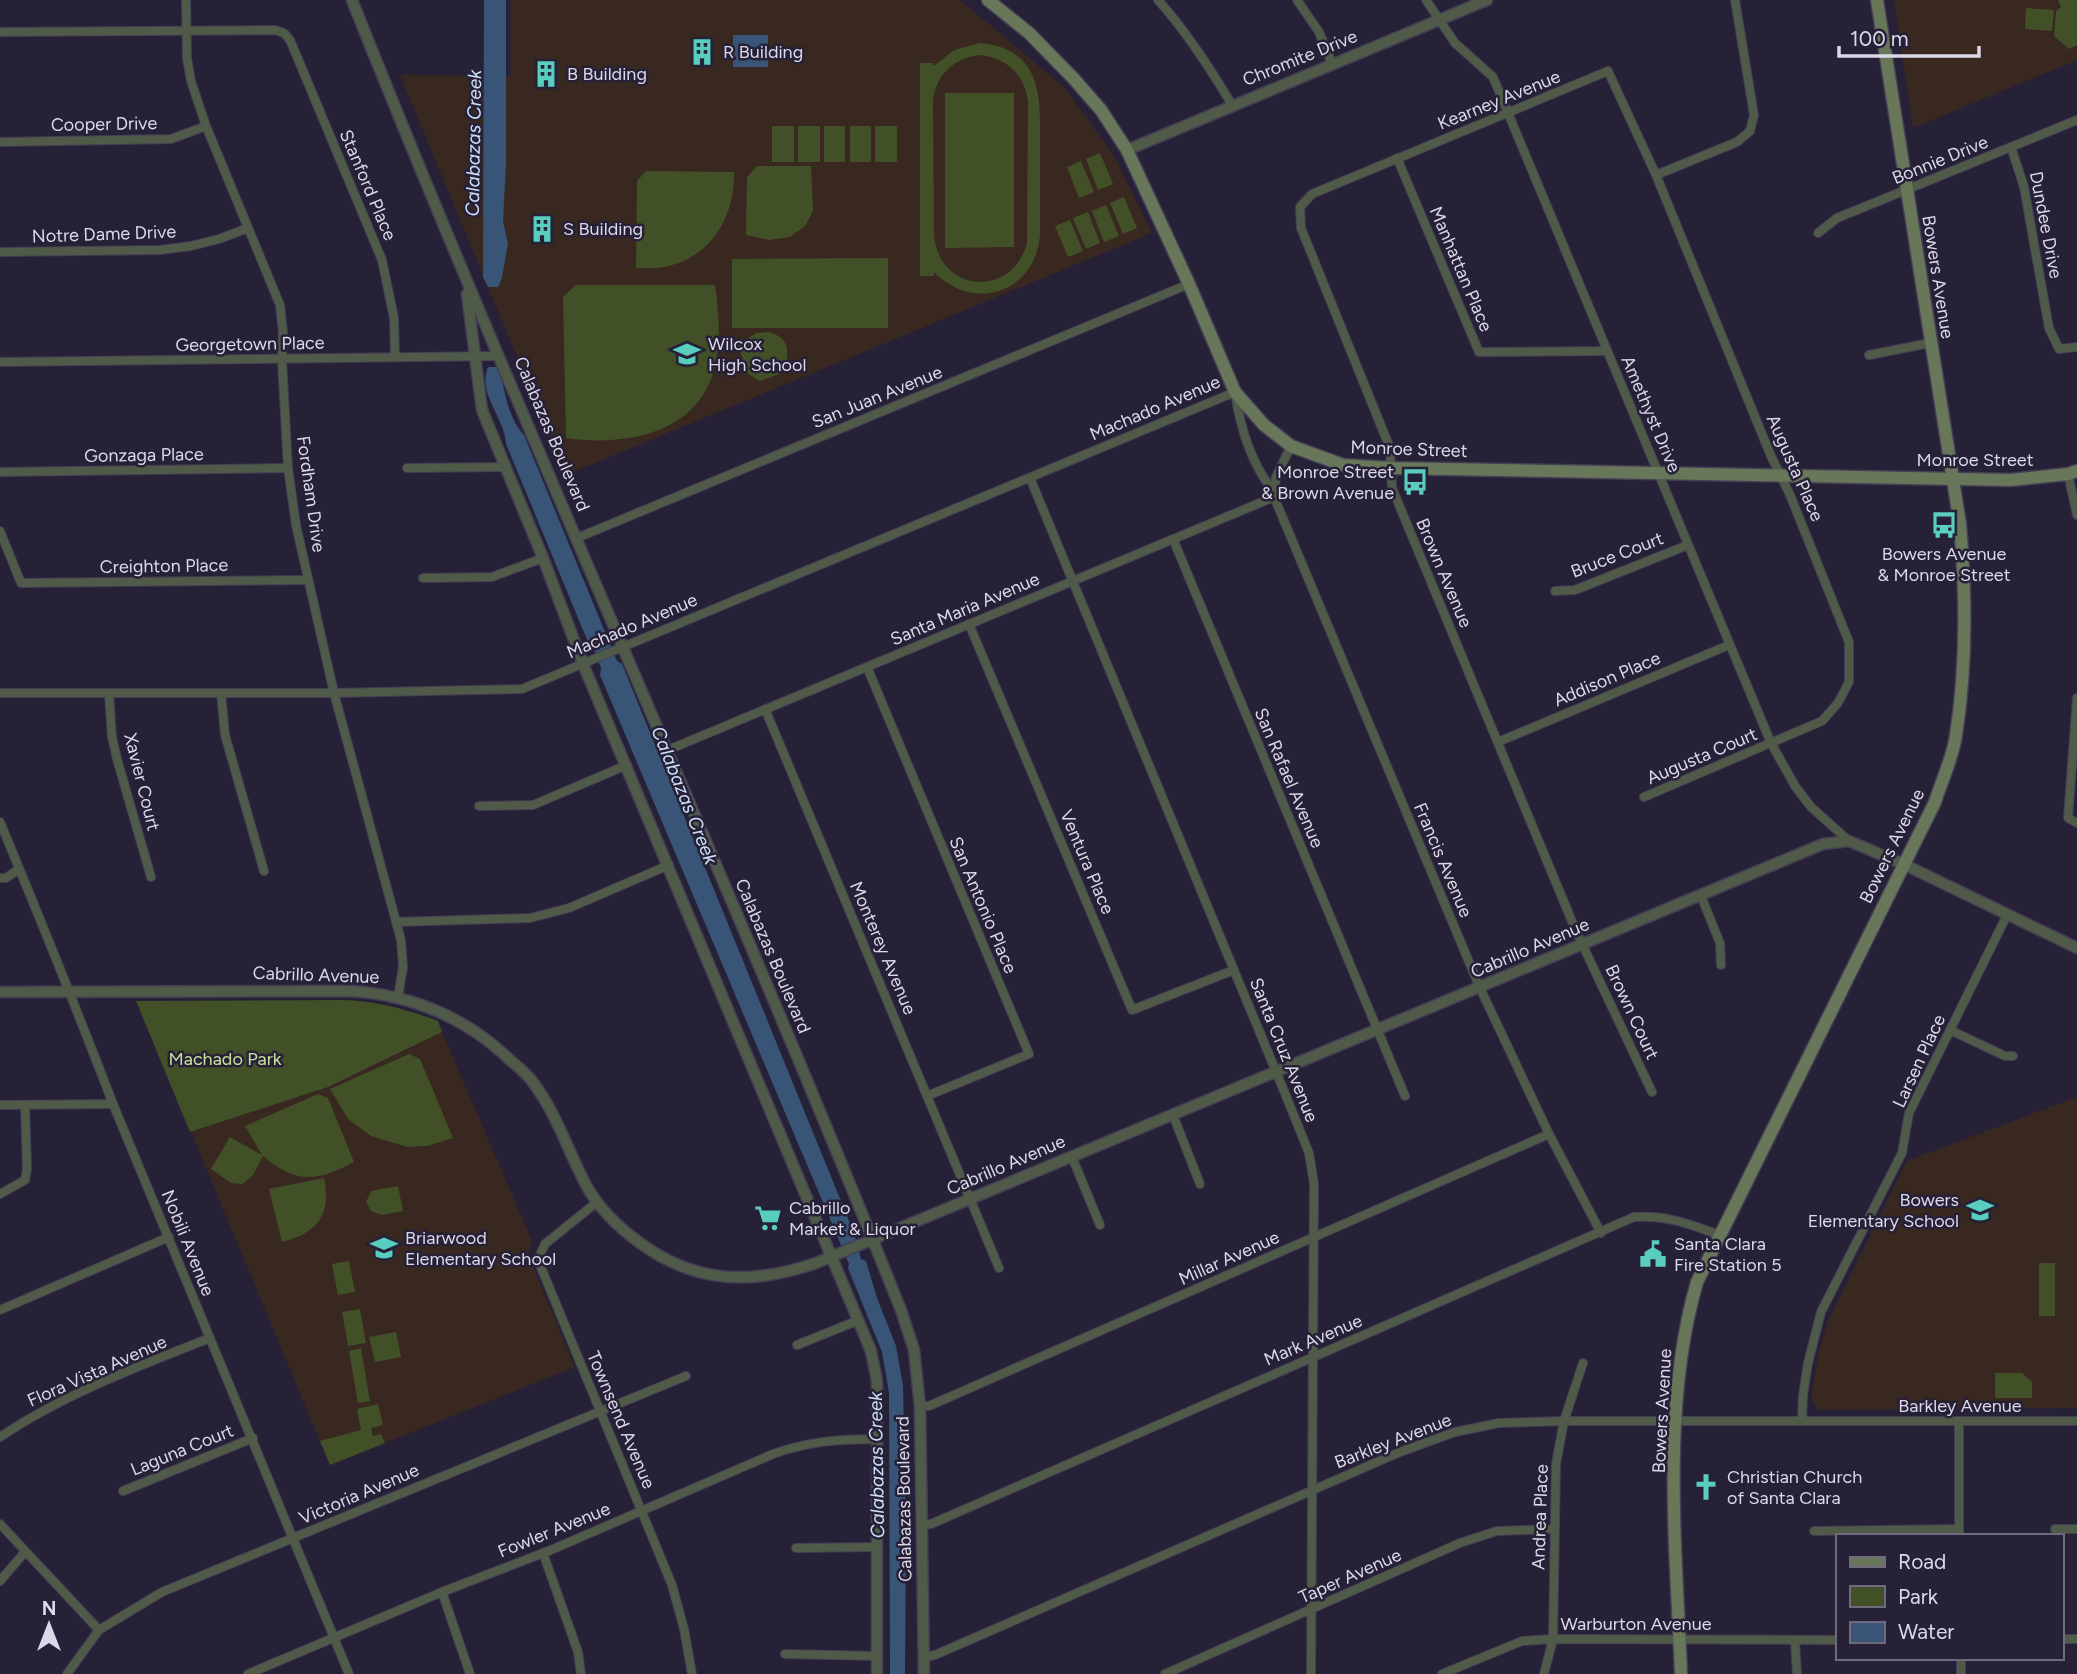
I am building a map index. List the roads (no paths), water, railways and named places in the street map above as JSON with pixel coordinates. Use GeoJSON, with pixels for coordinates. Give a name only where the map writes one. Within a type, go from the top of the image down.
{"type":"FeatureCollection","features":[{"type":"Feature","properties":{"kind":"main road","name":"Monroe Street"},"geometry":{"type":"LineString","coordinates":[[988,0],[1028,33],[1101,110],[1127,150],[1236,392],[1264,425],[1291,446],[1343,465],[1391,468],[2021,480],[2073,472]]}},
{"type":"Feature","properties":{"kind":"main road","name":"Bowers Avenue"},"geometry":{"type":"LineString","coordinates":[[1681,1674],[1675,1585],[1676,1421],[1678,1369],[1689,1308],[1697,1282],[1935,802],[1956,737],[1965,621],[1965,579],[1960,524],[1877,0]]}},
{"type":"Feature","properties":{"kind":"street","name":"Fordham Drive"},"geometry":{"type":"LineString","coordinates":[[186,0],[187,58],[191,81],[206,126],[280,305],[284,332],[282,360],[288,468],[296,525],[334,693],[396,922],[403,962],[398,997]]}},
{"type":"Feature","properties":{"kind":"street","name":"Calabazas Boulevard"},"geometry":{"type":"LineString","coordinates":[[352,0],[466,280],[577,538],[618,649],[668,750],[901,1310],[914,1350],[920,1406],[924,1674]]}},
{"type":"Feature","properties":{"kind":"street"},"geometry":{"type":"LineString","coordinates":[[1158,0],[1178,22],[1231,105]]}},
{"type":"Feature","properties":{"kind":"street"},"geometry":{"type":"LineString","coordinates":[[1297,0],[1319,32],[1332,64]]}},
{"type":"Feature","properties":{"kind":"street","name":"Amethyst Drive"},"geometry":{"type":"LineString","coordinates":[[1426,0],[1455,43],[1493,77],[1772,743],[1803,797],[1849,841]]}},
{"type":"Feature","properties":{"kind":"street","name":"Chromite Drive"},"geometry":{"type":"LineString","coordinates":[[1127,150],[1487,0]]}},
{"type":"Feature","properties":{"kind":"street"},"geometry":{"type":"LineString","coordinates":[[1657,175],[1737,142],[1750,131],[1754,115],[1735,0]]}},
{"type":"Feature","properties":{"kind":"street","name":"Stanford Place"},"geometry":{"type":"LineString","coordinates":[[186,31],[275,30],[285,33],[290,40],[382,260],[394,318],[395,357]]}},
{"type":"Feature","properties":{"kind":"street"},"geometry":{"type":"LineString","coordinates":[[0,32],[186,31]]}},
{"type":"Feature","properties":{"kind":"street","name":"Kearney Avenue"},"geometry":{"type":"LineString","coordinates":[[1300,207],[1312,194],[1608,71],[1657,175]]}},
{"type":"Feature","properties":{"kind":"street","name":"Bonnie Drive"},"geometry":{"type":"LineString","coordinates":[[1818,233],[1837,218],[2077,120]]}},
{"type":"Feature","properties":{"kind":"street","name":"Cooper Drive"},"geometry":{"type":"LineString","coordinates":[[0,142],[171,139],[206,126]]}},
{"type":"Feature","properties":{"kind":"street","name":"Dundee Drive"},"geometry":{"type":"LineString","coordinates":[[2011,147],[2024,187],[2049,328],[2059,349],[2077,347]]}},
{"type":"Feature","properties":{"kind":"street","name":"Manhattan Place"},"geometry":{"type":"LineString","coordinates":[[1397,158],[1479,352],[1607,351]]}},
{"type":"Feature","properties":{"kind":"street","name":"Augusta Place"},"geometry":{"type":"LineString","coordinates":[[1657,175],[1849,642],[1849,682],[1838,703],[1822,721],[1772,743]]}},
{"type":"Feature","properties":{"kind":"street","name":"Brown Avenue"},"geometry":{"type":"LineString","coordinates":[[1300,207],[1301,228],[1390,448],[1392,488],[1583,945]]}},
{"type":"Feature","properties":{"kind":"street","name":"Notre Dame Drive"},"geometry":{"type":"LineString","coordinates":[[0,252],[160,250],[219,239],[248,228]]}},
{"type":"Feature","properties":{"kind":"street","name":"Calabazas Boulevard"},"geometry":{"type":"LineString","coordinates":[[466,280],[482,410],[583,664],[871,1350],[877,1381],[877,1674]]}},
{"type":"Feature","properties":{"kind":"street","name":"San Juan Avenue"},"geometry":{"type":"LineString","coordinates":[[577,538],[1189,284]]}},
{"type":"Feature","properties":{"kind":"street"},"geometry":{"type":"LineString","coordinates":[[1869,355],[1930,343]]}},
{"type":"Feature","properties":{"kind":"street","name":"Georgetown Place"},"geometry":{"type":"LineString","coordinates":[[0,362],[500,356]]}},
{"type":"Feature","properties":{"kind":"street","name":"Machado Avenue"},"geometry":{"type":"LineString","coordinates":[[0,693],[334,693],[522,689],[1236,392]]}},
{"type":"Feature","properties":{"kind":"street","name":"Francis Avenue"},"geometry":{"type":"LineString","coordinates":[[1236,392],[1239,421],[1262,477],[1274,494],[1480,988],[1549,1134],[1601,1233]]}},
{"type":"Feature","properties":{"kind":"street"},"geometry":{"type":"LineString","coordinates":[[1274,494],[1279,470],[1291,446]]}},
{"type":"Feature","properties":{"kind":"street"},"geometry":{"type":"LineString","coordinates":[[407,468],[505,467]]}},
{"type":"Feature","properties":{"kind":"street","name":"Gonzaga Place"},"geometry":{"type":"LineString","coordinates":[[0,472],[288,468]]}},
{"type":"Feature","properties":{"kind":"street"},"geometry":{"type":"LineString","coordinates":[[2073,472],[2077,515]]}},
{"type":"Feature","properties":{"kind":"street","name":"Santa Cruz Avenue"},"geometry":{"type":"LineString","coordinates":[[1030,478],[1309,1153],[1312,1168],[1313,1238],[1311,1674]]}},
{"type":"Feature","properties":{"kind":"street","name":"Santa Maria Avenue"},"geometry":{"type":"LineString","coordinates":[[668,750],[1173,539],[1274,494]]}},
{"type":"Feature","properties":{"kind":"street","name":"Creighton Place"},"geometry":{"type":"LineString","coordinates":[[0,531],[21,583],[307,580]]}},
{"type":"Feature","properties":{"kind":"street","name":"San Rafael Avenue"},"geometry":{"type":"LineString","coordinates":[[1173,539],[1405,1096]]}},
{"type":"Feature","properties":{"kind":"street","name":"Bruce Court"},"geometry":{"type":"LineString","coordinates":[[1555,591],[1575,590],[1688,545]]}},
{"type":"Feature","properties":{"kind":"street"},"geometry":{"type":"LineString","coordinates":[[423,578],[492,577],[543,558]]}},
{"type":"Feature","properties":{"kind":"street","name":"Ventura Place"},"geometry":{"type":"LineString","coordinates":[[969,624],[1132,1010],[1234,970]]}},
{"type":"Feature","properties":{"kind":"street","name":"Addison Place"},"geometry":{"type":"LineString","coordinates":[[1498,742],[1729,645]]}},
{"type":"Feature","properties":{"kind":"street","name":"San Antonio Place"},"geometry":{"type":"LineString","coordinates":[[867,667],[1028,1054],[928,1096]]}},
{"type":"Feature","properties":{"kind":"street"},"geometry":{"type":"LineString","coordinates":[[221,693],[225,735],[264,871]]}},
{"type":"Feature","properties":{"kind":"street","name":"Xavier Court"},"geometry":{"type":"LineString","coordinates":[[109,694],[112,737],[117,759],[151,877]]}},
{"type":"Feature","properties":{"kind":"street"},"geometry":{"type":"LineString","coordinates":[[2077,698],[2068,818],[2077,823]]}},
{"type":"Feature","properties":{"kind":"street","name":"Monterey Avenue"},"geometry":{"type":"LineString","coordinates":[[765,709],[999,1268]]}},
{"type":"Feature","properties":{"kind":"street","name":"Augusta Court"},"geometry":{"type":"LineString","coordinates":[[1644,797],[1772,743]]}},
{"type":"Feature","properties":{"kind":"street"},"geometry":{"type":"LineString","coordinates":[[479,806],[533,805],[627,765]]}},
{"type":"Feature","properties":{"kind":"street","name":"Nobili Avenue"},"geometry":{"type":"LineString","coordinates":[[0,822],[113,1104],[349,1674]]}},
{"type":"Feature","properties":{"kind":"street"},"geometry":{"type":"LineString","coordinates":[[1849,841],[1903,864],[2077,948]]}},
{"type":"Feature","properties":{"kind":"street","name":"Cabrillo Avenue"},"geometry":{"type":"LineString","coordinates":[[0,992],[332,990],[398,997],[447,1014],[493,1044],[531,1080],[597,1202],[622,1230],[675,1266],[728,1277],[756,1278],[795,1271],[856,1247],[1823,844],[1849,841]]}},
{"type":"Feature","properties":{"kind":"street"},"geometry":{"type":"LineString","coordinates":[[396,922],[530,918],[569,908],[669,865]]}},
{"type":"Feature","properties":{"kind":"street"},"geometry":{"type":"LineString","coordinates":[[0,878],[6,878],[19,869]]}},
{"type":"Feature","properties":{"kind":"street"},"geometry":{"type":"LineString","coordinates":[[1701,896],[1720,943],[1721,965]]}},
{"type":"Feature","properties":{"kind":"street","name":"Larsen Place"},"geometry":{"type":"LineString","coordinates":[[1802,1420],[1808,1363],[1821,1312],[1902,1153],[1909,1113],[2007,915]]}},
{"type":"Feature","properties":{"kind":"street","name":"Brown Court"},"geometry":{"type":"LineString","coordinates":[[1583,945],[1652,1092]]}},
{"type":"Feature","properties":{"kind":"street"},"geometry":{"type":"LineString","coordinates":[[1950,1031],[2005,1056],[2013,1056]]}},
{"type":"Feature","properties":{"kind":"street"},"geometry":{"type":"LineString","coordinates":[[0,1105],[113,1104]]}},
{"type":"Feature","properties":{"kind":"street"},"geometry":{"type":"LineString","coordinates":[[0,1194],[24,1180],[27,1168],[25,1105]]}},
{"type":"Feature","properties":{"kind":"street"},"geometry":{"type":"LineString","coordinates":[[1173,1115],[1200,1184]]}},
{"type":"Feature","properties":{"kind":"street","name":"Millar Avenue"},"geometry":{"type":"LineString","coordinates":[[920,1406],[929,1406],[1549,1134]]}},
{"type":"Feature","properties":{"kind":"street"},"geometry":{"type":"LineString","coordinates":[[1072,1157],[1100,1225]]}},
{"type":"Feature","properties":{"kind":"street","name":"Townsend Avenue"},"geometry":{"type":"LineString","coordinates":[[597,1202],[545,1244],[541,1249],[540,1260],[672,1585],[692,1674]]}},
{"type":"Feature","properties":{"kind":"street","name":"Mark Avenue"},"geometry":{"type":"LineString","coordinates":[[922,1525],[931,1524],[1634,1217],[1679,1219],[1720,1236]]}},
{"type":"Feature","properties":{"kind":"street"},"geometry":{"type":"LineString","coordinates":[[0,1310],[169,1237]]}},
{"type":"Feature","properties":{"kind":"street"},"geometry":{"type":"LineString","coordinates":[[797,1345],[859,1320]]}},
{"type":"Feature","properties":{"kind":"street","name":"Flora Vista Avenue"},"geometry":{"type":"LineString","coordinates":[[0,1437],[62,1401],[210,1339]]}},
{"type":"Feature","properties":{"kind":"street","name":"Andrea Place"},"geometry":{"type":"LineString","coordinates":[[1544,1674],[1553,1639],[1556,1464],[1564,1421],[1583,1363]]}},
{"type":"Feature","properties":{"kind":"street","name":"Victoria Avenue"},"geometry":{"type":"LineString","coordinates":[[67,1674],[99,1630],[162,1592],[686,1376]]}},
{"type":"Feature","properties":{"kind":"street","name":"Barkley Avenue"},"geometry":{"type":"LineString","coordinates":[[924,1657],[935,1655],[1400,1452],[1455,1432],[1499,1423],[1564,1421],[2077,1421]]}},
{"type":"Feature","properties":{"kind":"street"},"geometry":{"type":"LineString","coordinates":[[1814,1531],[1959,1532],[1959,1422]]}},
{"type":"Feature","properties":{"kind":"street","name":"Laguna Court"},"geometry":{"type":"LineString","coordinates":[[123,1491],[253,1438]]}},
{"type":"Feature","properties":{"kind":"street","name":"Fowler Avenue"},"geometry":{"type":"LineString","coordinates":[[248,1674],[802,1444],[831,1439],[878,1439]]}},
{"type":"Feature","properties":{"kind":"street"},"geometry":{"type":"LineString","coordinates":[[0,1524],[99,1630]]}},
{"type":"Feature","properties":{"kind":"street","name":"Taper Avenue"},"geometry":{"type":"LineString","coordinates":[[1165,1674],[1460,1543],[1497,1531],[1554,1529]]}},
{"type":"Feature","properties":{"kind":"street"},"geometry":{"type":"LineString","coordinates":[[2055,1529],[2077,1529]]}},
{"type":"Feature","properties":{"kind":"street"},"geometry":{"type":"LineString","coordinates":[[796,1548],[877,1547]]}},
{"type":"Feature","properties":{"kind":"street"},"geometry":{"type":"LineString","coordinates":[[0,1581],[25,1552]]}},
{"type":"Feature","properties":{"kind":"street"},"geometry":{"type":"LineString","coordinates":[[543,1553],[578,1652],[581,1674]]}},
{"type":"Feature","properties":{"kind":"street"},"geometry":{"type":"LineString","coordinates":[[442,1592],[470,1674]]}},
{"type":"Feature","properties":{"kind":"street"},"geometry":{"type":"LineString","coordinates":[[1795,1640],[1797,1674]]}},
{"type":"Feature","properties":{"kind":"street","name":"Warburton Avenue"},"geometry":{"type":"LineString","coordinates":[[1442,1674],[1522,1641],[1836,1640]]}},
{"type":"Feature","properties":{"kind":"street"},"geometry":{"type":"LineString","coordinates":[[785,1654],[878,1656]]}},
{"type":"Feature","properties":{"kind":"water"},"geometry":{"type":"Polygon","coordinates":[[[484,0],[506,0],[506,165],[503,221],[508,243],[498,287],[488,287],[483,277],[484,0]]]}},
{"type":"Feature","properties":{"kind":"water"},"geometry":{"type":"Polygon","coordinates":[[[733,35],[768,35],[768,67],[733,67],[733,35]]]}},
{"type":"Feature","properties":{"kind":"water"},"geometry":{"type":"Polygon","coordinates":[[[488,367],[499,367],[510,412],[524,435],[617,661],[622,664],[854,1233],[861,1259],[866,1261],[896,1346],[903,1386],[905,1674],[890,1674],[889,1393],[882,1352],[848,1268],[849,1264],[600,675],[601,668],[594,649],[590,647],[506,444],[486,387],[488,367]]]}},
{"type":"Feature","properties":{"kind":"place","name":"R Building"},"geometry":{"type":"Point","coordinates":[702,52]}},
{"type":"Feature","properties":{"kind":"place","name":"B Building"},"geometry":{"type":"Point","coordinates":[546,74]}},
{"type":"Feature","properties":{"kind":"place","name":"S Building"},"geometry":{"type":"Point","coordinates":[542,229]}},
{"type":"Feature","properties":{"kind":"place","name":"Wilcox High School"},"geometry":{"type":"Point","coordinates":[687,354]}},
{"type":"Feature","properties":{"kind":"place","name":"Monroe Street & Brown Avenue"},"geometry":{"type":"Point","coordinates":[1415,482]}},
{"type":"Feature","properties":{"kind":"place","name":"Bowers Avenue & Monroe Street"},"geometry":{"type":"Point","coordinates":[1944,525]}},
{"type":"Feature","properties":{"kind":"place","name":"Bowers Elementary School"},"geometry":{"type":"Point","coordinates":[1980,1210]}},
{"type":"Feature","properties":{"kind":"place","name":"Cabrillo Market & Liquor"},"geometry":{"type":"Point","coordinates":[768,1218]}},
{"type":"Feature","properties":{"kind":"place","name":"Briarwood Elementary School"},"geometry":{"type":"Point","coordinates":[384,1248]}},
{"type":"Feature","properties":{"kind":"place","name":"Santa Clara Fire Station 5"},"geometry":{"type":"Point","coordinates":[1653,1254]}},
{"type":"Feature","properties":{"kind":"place","name":"Christian Church of Santa Clara"},"geometry":{"type":"Point","coordinates":[1706,1487]}},
{"type":"Feature","properties":{"kind":"water label","name":"Calabazas Creek"},"geometry":{"type":"Point","coordinates":[473,143]}},
{"type":"Feature","properties":{"kind":"water label","name":"Calabazas Creek"},"geometry":{"type":"Point","coordinates":[685,795]}},
{"type":"Feature","properties":{"kind":"water label","name":"Calabazas Creek"},"geometry":{"type":"Point","coordinates":[876,1465]}},
{"type":"Feature","properties":{"kind":"park label","name":"Machado Park"},"geometry":{"type":"Point","coordinates":[225,1059]}}]}
